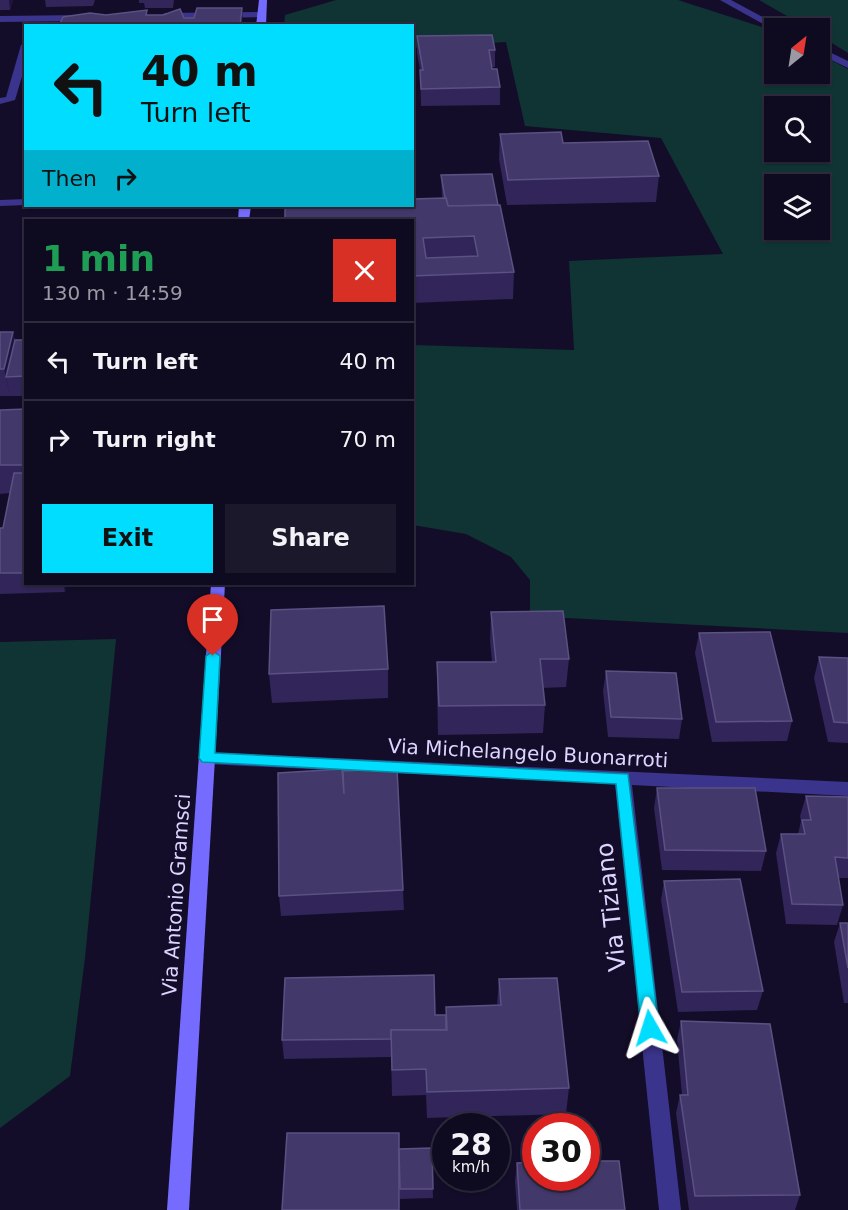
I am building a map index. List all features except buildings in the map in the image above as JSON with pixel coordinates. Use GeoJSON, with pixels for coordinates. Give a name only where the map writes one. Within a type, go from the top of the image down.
{"type":"FeatureCollection","features":[{"type":"Feature","properties":{"kind":"street"},"geometry":{"type":"LineString","coordinates":[[261,24],[263,0]]}},
{"type":"Feature","properties":{"kind":"street"},"geometry":{"type":"LineString","coordinates":[[724,0],[764,21]]}},
{"type":"Feature","properties":{"kind":"street"},"geometry":{"type":"LineString","coordinates":[[158,17],[262,15]]}},
{"type":"Feature","properties":{"kind":"street"},"geometry":{"type":"LineString","coordinates":[[0,19],[30,22],[89,18]]}},
{"type":"Feature","properties":{"kind":"street"},"geometry":{"type":"LineString","coordinates":[[0,101],[10,100],[24,52]]}},
{"type":"Feature","properties":{"kind":"street"},"geometry":{"type":"LineString","coordinates":[[830,56],[848,65]]}},
{"type":"Feature","properties":{"kind":"street"},"geometry":{"type":"LineString","coordinates":[[0,203],[24,202]]}},
{"type":"Feature","properties":{"kind":"street","name":"Via Antonio Gramsci"},"geometry":{"type":"LineString","coordinates":[[178,1210],[218,585]]}},
{"type":"Feature","properties":{"kind":"street","name":"Via Michelangelo Buonarroti"},"geometry":{"type":"LineString","coordinates":[[207,758],[848,789]]}},
{"type":"Feature","properties":{"kind":"street","name":"Via Tiziano"},"geometry":{"type":"LineString","coordinates":[[623,778],[670,1210]]}},
{"type":"Feature","properties":{"kind":"green space"},"geometry":{"type":"Polygon","coordinates":[[[336,0],[678,0],[764,28],[764,84],[830,84],[830,60],[848,69],[848,633],[530,616],[530,580],[511,557],[466,534],[414,525],[414,345],[574,350],[569,261],[723,254],[661,138],[525,126],[506,42],[414,48],[414,24],[284,24],[285,15],[336,0]]]}},
{"type":"Feature","properties":{"kind":"green space"},"geometry":{"type":"Polygon","coordinates":[[[759,0],[848,0],[848,53],[830,42],[830,18],[790,18],[759,0]]]}},
{"type":"Feature","properties":{"kind":"green space"},"geometry":{"type":"Polygon","coordinates":[[[116,639],[85,958],[70,1076],[0,1128],[0,642],[116,639]]]}},
{"type":"Feature","properties":{"kind":"route"},"geometry":{"type":"LineString","coordinates":[[213,656],[207,758],[623,778],[650,1028]]}}]}
